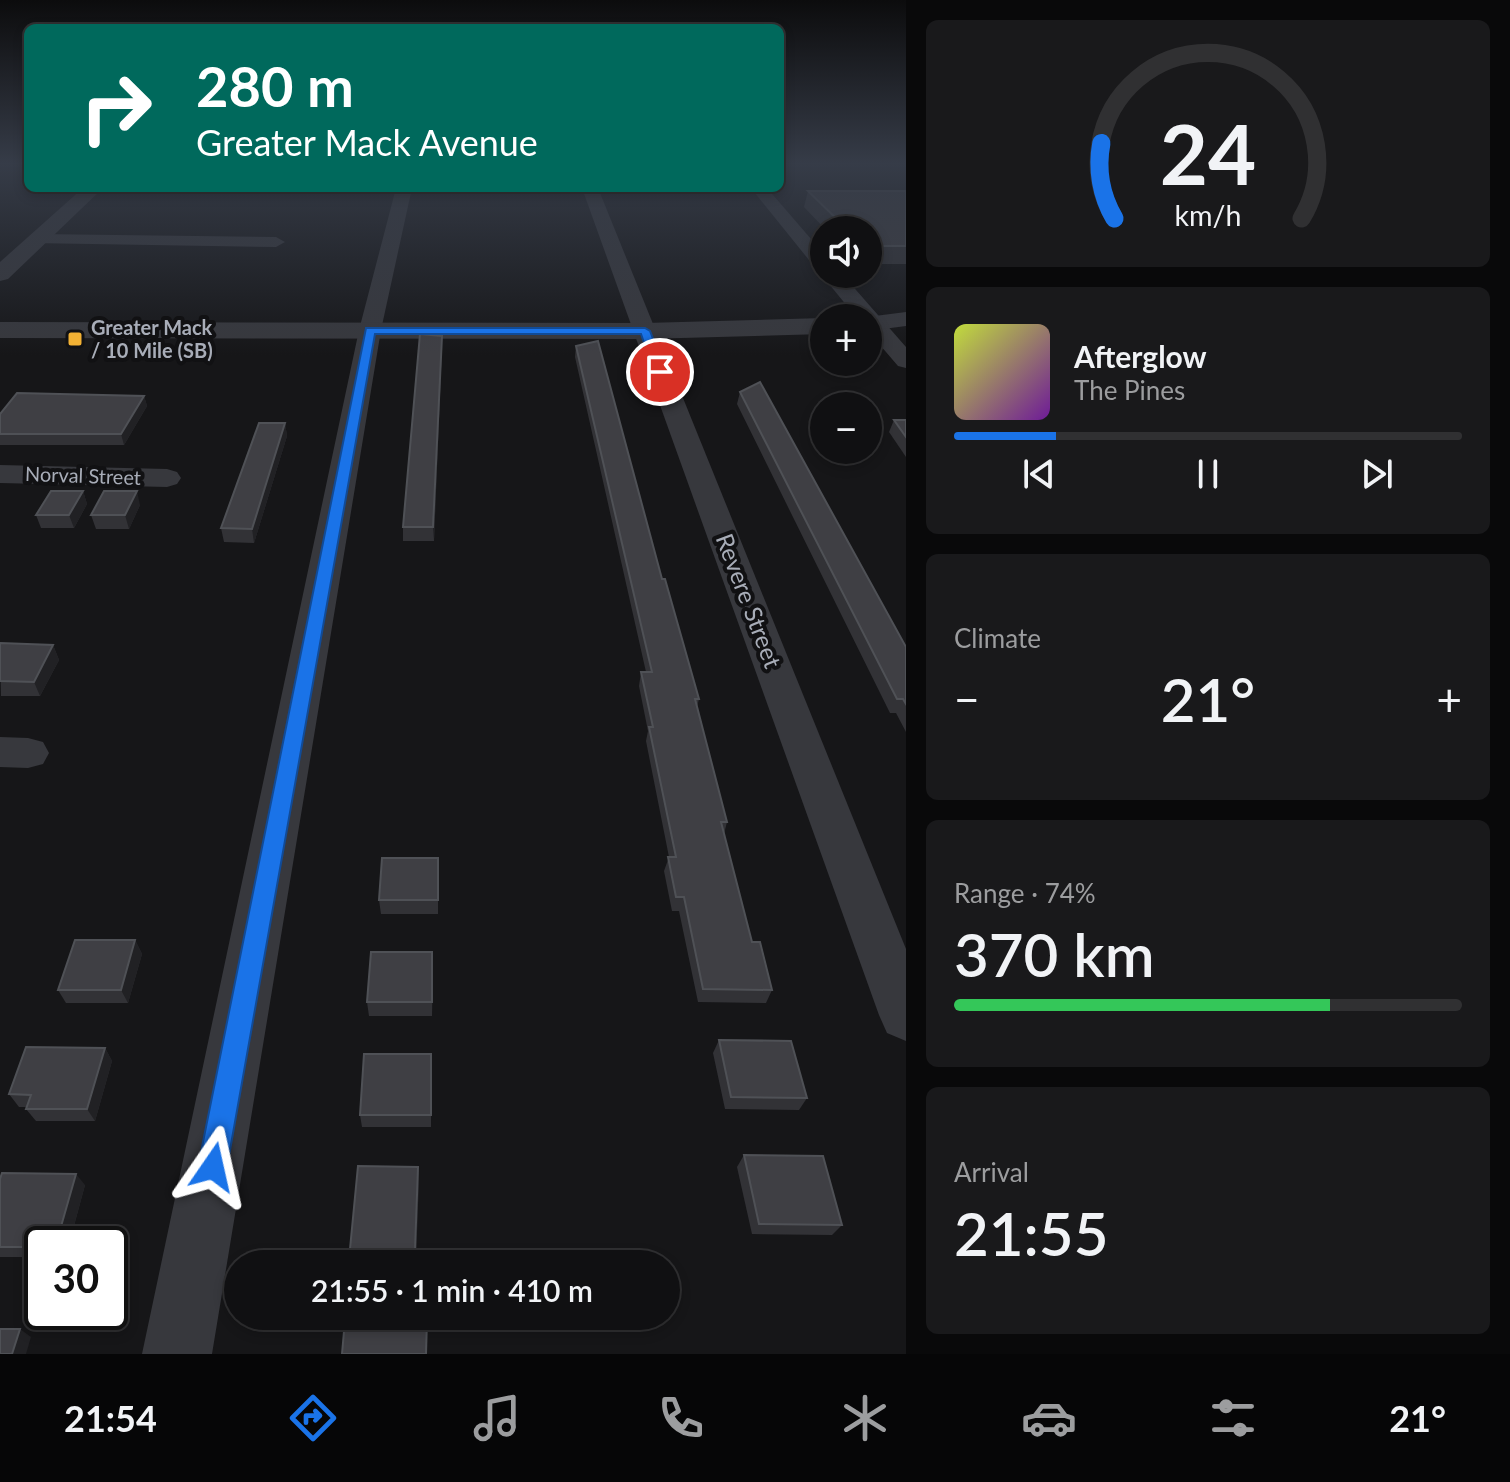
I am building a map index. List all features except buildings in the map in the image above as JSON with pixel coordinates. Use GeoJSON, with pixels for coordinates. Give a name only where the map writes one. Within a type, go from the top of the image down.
{"type":"FeatureCollection","features":[{"type":"Feature","properties":{"kind":"street"},"geometry":{"type":"LineString","coordinates":[[0,274],[49,228]]}},
{"type":"Feature","properties":{"kind":"street"},"geometry":{"type":"LineString","coordinates":[[177,1354],[370,330],[394,228]]}},
{"type":"Feature","properties":{"kind":"street","name":"Revere Street"},"geometry":{"type":"LineString","coordinates":[[605,228],[906,1015]]}},
{"type":"Feature","properties":{"kind":"street"},"geometry":{"type":"LineString","coordinates":[[792,228],[810,249]]}},
{"type":"Feature","properties":{"kind":"street"},"geometry":{"type":"LineString","coordinates":[[37,239],[276,242]]}},
{"type":"Feature","properties":{"kind":"street"},"geometry":{"type":"LineString","coordinates":[[842,288],[855,304]]}},
{"type":"Feature","properties":{"kind":"street"},"geometry":{"type":"LineString","coordinates":[[882,322],[906,319]]}},
{"type":"Feature","properties":{"kind":"street"},"geometry":{"type":"LineString","coordinates":[[0,330],[645,331],[810,326]]}},
{"type":"Feature","properties":{"kind":"street"},"geometry":{"type":"LineString","coordinates":[[882,335],[906,361]]}},
{"type":"Feature","properties":{"kind":"street","name":"Norval Street"},"geometry":{"type":"LineString","coordinates":[[0,474],[167,478]]}},
{"type":"Feature","properties":{"kind":"place","name":"Greater Mack / 10 Mile (SB)"},"geometry":{"type":"Point","coordinates":[75,339]}},
{"type":"Feature","properties":{"kind":"route"},"geometry":{"type":"LineString","coordinates":[[213,1167],[370,330],[645,331],[660,372]]}}]}
